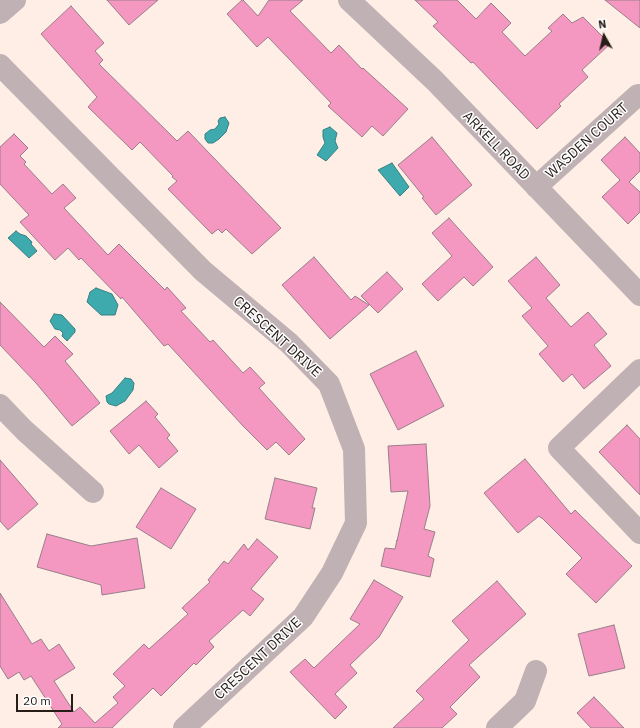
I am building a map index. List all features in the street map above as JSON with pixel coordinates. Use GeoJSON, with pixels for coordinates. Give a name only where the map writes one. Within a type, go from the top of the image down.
{"type":"FeatureCollection","features":[{"type":"Feature","properties":{"kind":"street"},"geometry":{"type":"LineString","coordinates":[[0,13],[15,0]]}},
{"type":"Feature","properties":{"kind":"street","name":"ARKELL ROAD"},"geometry":{"type":"LineString","coordinates":[[349,0],[435,82],[640,295]]}},
{"type":"Feature","properties":{"kind":"street","name":"CRESCENT DRIVE"},"geometry":{"type":"LineString","coordinates":[[0,65],[203,271],[289,343],[329,384],[354,449],[356,523],[332,573],[303,617],[184,728]]}},
{"type":"Feature","properties":{"kind":"street","name":"WASDEN COURT"},"geometry":{"type":"LineString","coordinates":[[536,187],[638,95]]}},
{"type":"Feature","properties":{"kind":"street"},"geometry":{"type":"LineString","coordinates":[[640,370],[559,448],[640,533]]}},
{"type":"Feature","properties":{"kind":"street"},"geometry":{"type":"LineString","coordinates":[[0,405],[24,430],[93,492]]}},
{"type":"Feature","properties":{"kind":"street"},"geometry":{"type":"LineString","coordinates":[[497,728],[525,701],[536,671]]}},
{"type":"Feature","properties":{"kind":"water"},"geometry":{"type":"Polygon","coordinates":[[[225,117],[229,123],[226,132],[213,143],[208,143],[205,139],[205,134],[210,130],[215,129],[219,124],[218,121],[220,118],[225,117]]]}},
{"type":"Feature","properties":{"kind":"water"},"geometry":{"type":"Polygon","coordinates":[[[330,127],[337,133],[335,141],[338,148],[326,161],[317,155],[325,143],[323,130],[330,127]]]}},
{"type":"Feature","properties":{"kind":"water"},"geometry":{"type":"Polygon","coordinates":[[[392,163],[409,187],[400,196],[378,170],[392,163]]]}},
{"type":"Feature","properties":{"kind":"water"},"geometry":{"type":"Polygon","coordinates":[[[16,231],[26,236],[32,242],[31,244],[37,251],[29,258],[8,238],[16,231]]]}},
{"type":"Feature","properties":{"kind":"water"},"geometry":{"type":"Polygon","coordinates":[[[96,288],[112,294],[118,305],[115,315],[101,315],[87,302],[90,292],[96,288]]]}},
{"type":"Feature","properties":{"kind":"water"},"geometry":{"type":"Polygon","coordinates":[[[54,314],[62,315],[75,329],[75,332],[67,341],[62,336],[63,333],[60,330],[55,329],[50,321],[54,314]]]}},
{"type":"Feature","properties":{"kind":"water"},"geometry":{"type":"Polygon","coordinates":[[[125,378],[131,379],[134,383],[133,390],[125,401],[116,406],[109,404],[106,396],[112,393],[125,378]]]}},
{"type":"Feature","properties":{"kind":"building"},"geometry":{"type":"Polygon","coordinates":[[[107,0],[158,0],[129,25],[107,0]]]}},
{"type":"Feature","properties":{"kind":"building"},"geometry":{"type":"Polygon","coordinates":[[[242,0],[258,16],[269,0],[303,0],[290,11],[331,53],[339,45],[362,69],[363,68],[408,109],[383,136],[372,126],[362,137],[328,106],[331,103],[268,37],[257,47],[227,14],[242,0]]]}},
{"type":"Feature","properties":{"kind":"building"},"geometry":{"type":"Polygon","coordinates":[[[415,0],[457,0],[476,19],[491,3],[511,23],[502,32],[525,56],[552,31],[548,28],[563,14],[572,23],[583,17],[610,44],[582,70],[588,77],[559,104],[561,106],[537,129],[473,62],[471,63],[433,26],[438,22],[415,0]]]}},
{"type":"Feature","properties":{"kind":"building"},"geometry":{"type":"Polygon","coordinates":[[[605,0],[640,0],[640,28],[605,0]]]}},
{"type":"Feature","properties":{"kind":"building"},"geometry":{"type":"Polygon","coordinates":[[[71,6],[104,43],[95,51],[103,60],[99,64],[177,141],[188,131],[281,228],[252,254],[226,229],[222,233],[218,229],[212,234],[168,189],[177,181],[140,142],[132,150],[88,107],[97,97],[41,34],[71,6]]]}},
{"type":"Feature","properties":{"kind":"building"},"geometry":{"type":"Polygon","coordinates":[[[14,134],[28,148],[20,156],[26,162],[24,164],[52,194],[63,184],[76,198],[64,208],[108,255],[119,244],[165,290],[167,287],[186,308],[181,311],[210,342],[213,340],[243,373],[250,367],[265,383],[259,388],[305,439],[289,455],[276,442],[267,450],[168,344],[164,346],[122,297],[121,299],[81,258],[79,260],[68,248],[55,260],[20,222],[29,215],[0,184],[0,147],[14,134]]]}},
{"type":"Feature","properties":{"kind":"building"},"geometry":{"type":"Polygon","coordinates":[[[432,137],[472,185],[436,215],[422,198],[424,197],[398,165],[432,137]]]}},
{"type":"Feature","properties":{"kind":"building"},"geometry":{"type":"Polygon","coordinates":[[[625,137],[640,153],[640,171],[629,182],[640,192],[640,212],[628,224],[602,197],[620,180],[601,160],[625,137]]]}},
{"type":"Feature","properties":{"kind":"building"},"geometry":{"type":"Polygon","coordinates":[[[449,218],[493,267],[473,286],[464,277],[438,301],[422,284],[452,256],[432,233],[449,218]]]}},
{"type":"Feature","properties":{"kind":"building"},"geometry":{"type":"Polygon","coordinates":[[[314,257],[351,300],[355,296],[369,305],[330,339],[282,285],[314,257]]]}},
{"type":"Feature","properties":{"kind":"building"},"geometry":{"type":"Polygon","coordinates":[[[536,257],[560,285],[546,298],[571,327],[588,312],[607,334],[594,345],[611,366],[584,389],[572,374],[563,382],[539,354],[548,346],[522,316],[532,308],[508,281],[536,257]]]}},
{"type":"Feature","properties":{"kind":"building"},"geometry":{"type":"Polygon","coordinates":[[[387,272],[403,289],[378,313],[361,296],[387,272]]]}},
{"type":"Feature","properties":{"kind":"building"},"geometry":{"type":"Polygon","coordinates":[[[0,302],[44,347],[55,336],[73,354],[65,361],[100,403],[72,426],[36,383],[0,345],[0,302]]]}},
{"type":"Feature","properties":{"kind":"building"},"geometry":{"type":"Polygon","coordinates":[[[416,351],[444,406],[398,430],[370,374],[416,351]]]}},
{"type":"Feature","properties":{"kind":"building"},"geometry":{"type":"Polygon","coordinates":[[[146,401],[158,414],[155,417],[170,435],[167,438],[178,451],[159,468],[139,445],[129,454],[110,431],[146,401]]]}},
{"type":"Feature","properties":{"kind":"building"},"geometry":{"type":"Polygon","coordinates":[[[627,425],[640,439],[640,495],[599,452],[627,425]]]}},
{"type":"Feature","properties":{"kind":"building"},"geometry":{"type":"Polygon","coordinates":[[[426,444],[430,506],[424,529],[435,532],[428,556],[434,559],[430,577],[381,566],[385,548],[395,549],[408,491],[391,492],[388,446],[426,444]]]}},
{"type":"Feature","properties":{"kind":"building"},"geometry":{"type":"Polygon","coordinates":[[[525,459],[571,514],[575,510],[632,566],[596,603],[566,574],[582,558],[542,518],[539,516],[518,533],[484,493],[525,459]]]}},
{"type":"Feature","properties":{"kind":"building"},"geometry":{"type":"Polygon","coordinates":[[[0,460],[38,504],[8,530],[0,521],[0,460]]]}},
{"type":"Feature","properties":{"kind":"building"},"geometry":{"type":"Polygon","coordinates":[[[275,478],[317,488],[312,508],[315,508],[310,529],[265,519],[275,478]]]}},
{"type":"Feature","properties":{"kind":"building"},"geometry":{"type":"Polygon","coordinates":[[[161,488],[196,509],[171,549],[136,527],[161,488]]]}},
{"type":"Feature","properties":{"kind":"building"},"geometry":{"type":"Polygon","coordinates":[[[47,534],[91,546],[137,538],[145,588],[102,595],[101,585],[37,567],[47,534]]]}},
{"type":"Feature","properties":{"kind":"building"},"geometry":{"type":"Polygon","coordinates":[[[257,539],[278,557],[251,589],[264,599],[250,616],[243,610],[209,641],[214,647],[196,665],[194,663],[161,696],[153,688],[112,728],[58,728],[62,724],[31,676],[24,680],[19,672],[8,679],[0,666],[0,593],[32,644],[41,639],[49,651],[59,644],[75,668],[54,681],[74,712],[80,707],[95,723],[118,703],[113,697],[125,686],[113,674],[144,644],[149,649],[188,614],[182,608],[210,582],[208,580],[224,561],[228,564],[244,544],[248,550],[257,539]]]}},
{"type":"Feature","properties":{"kind":"building"},"geometry":{"type":"Polygon","coordinates":[[[374,580],[403,597],[379,637],[350,665],[357,673],[335,694],[347,707],[335,719],[290,672],[305,659],[314,668],[360,624],[350,619],[374,580]]]}},
{"type":"Feature","properties":{"kind":"building"},"geometry":{"type":"Polygon","coordinates":[[[497,581],[526,614],[469,665],[480,677],[450,707],[457,714],[442,728],[393,728],[424,699],[416,691],[469,640],[452,621],[497,581]]]}},
{"type":"Feature","properties":{"kind":"building"},"geometry":{"type":"Polygon","coordinates":[[[614,625],[625,668],[589,676],[578,634],[614,625]]]}},
{"type":"Feature","properties":{"kind":"building"},"geometry":{"type":"Polygon","coordinates":[[[594,697],[624,728],[591,728],[577,713],[594,697]]]}}]}
